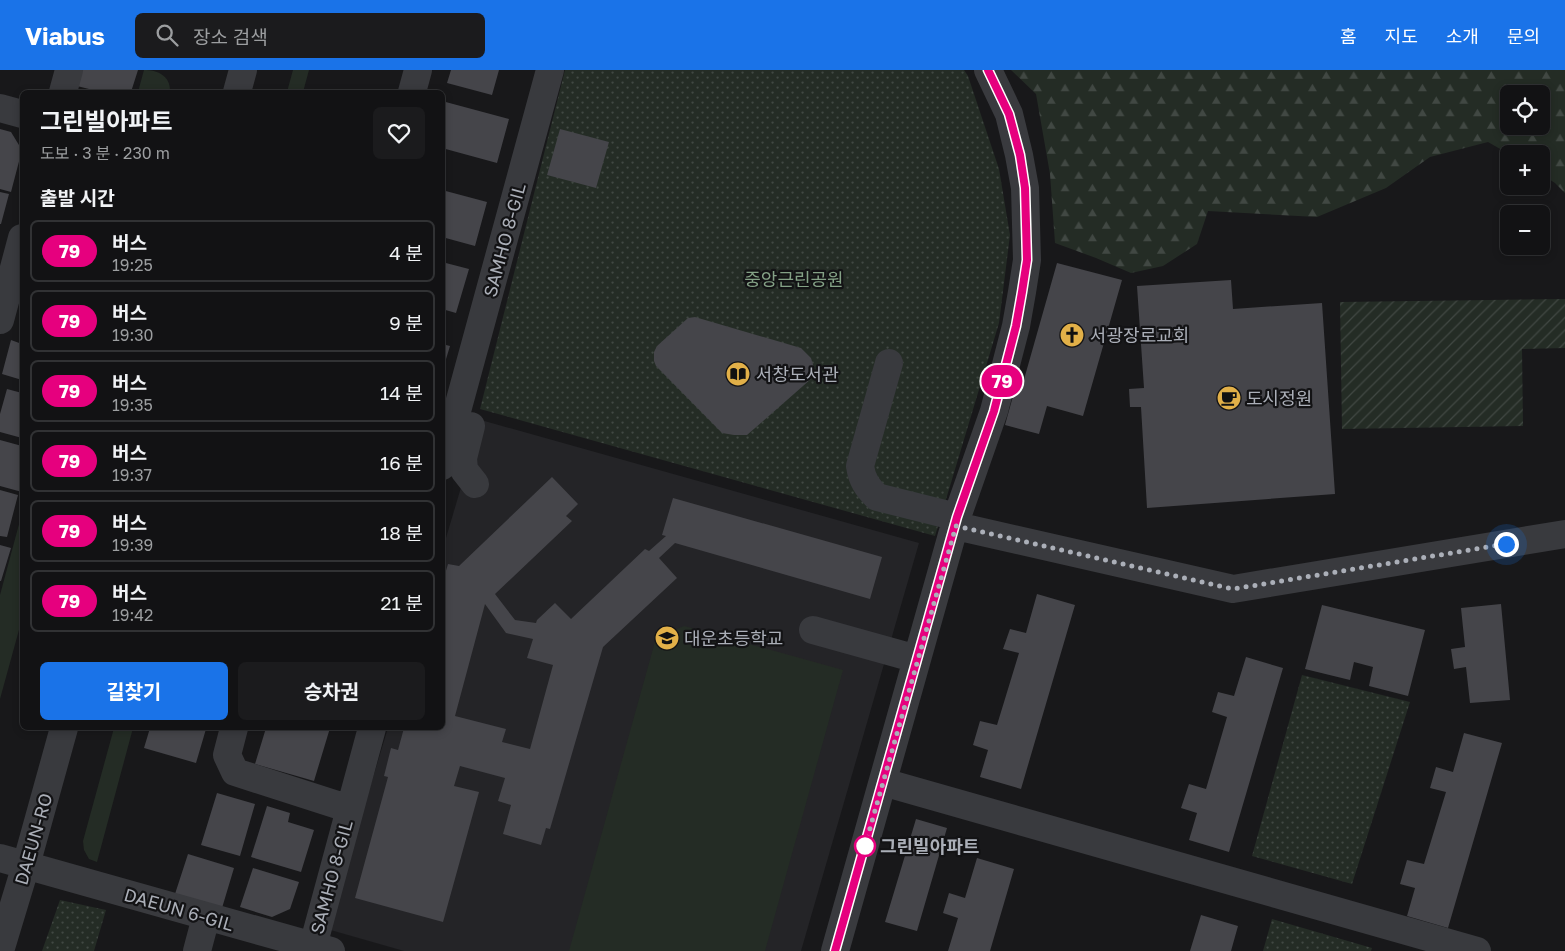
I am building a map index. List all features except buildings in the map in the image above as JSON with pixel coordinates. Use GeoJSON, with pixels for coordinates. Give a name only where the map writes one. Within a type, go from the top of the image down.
{"type":"FeatureCollection","features":[{"type":"Feature","properties":{"kind":"street"},"geometry":{"type":"LineString","coordinates":[[64,90],[69,70]]}},
{"type":"Feature","properties":{"kind":"street"},"geometry":{"type":"LineString","coordinates":[[238,90],[243,70]]}},
{"type":"Feature","properties":{"kind":"street"},"geometry":{"type":"LineString","coordinates":[[413,90],[418,70]]}},
{"type":"Feature","properties":{"kind":"street","name":"SAMHO 8-GIL"},"geometry":{"type":"LineString","coordinates":[[445,444],[450,408],[478,336],[550,70]]}},
{"type":"Feature","properties":{"kind":"street"},"geometry":{"type":"LineString","coordinates":[[835,951],[956,522],[994,411],[1016,326],[1027,260],[1025,188],[1020,155],[1009,114],[988,70]]}},
{"type":"Feature","properties":{"kind":"street"},"geometry":{"type":"LineString","coordinates":[[0,108],[20,113]]}},
{"type":"Feature","properties":{"kind":"street"},"geometry":{"type":"LineString","coordinates":[[0,320],[13,253]]}},
{"type":"Feature","properties":{"kind":"street"},"geometry":{"type":"LineString","coordinates":[[475,484],[464,470],[463,458],[492,344],[488,338],[478,336]]}},
{"type":"Feature","properties":{"kind":"street"},"geometry":{"type":"LineString","coordinates":[[889,364],[860,466],[861,476],[868,488],[877,497],[956,522],[1233,589],[1565,534]]}},
{"type":"Feature","properties":{"kind":"street"},"geometry":{"type":"LineString","coordinates":[[813,630],[918,659]]}},
{"type":"Feature","properties":{"kind":"street","name":"DAEUN-RO"},"geometry":{"type":"LineString","coordinates":[[0,951],[63,730]]}},
{"type":"Feature","properties":{"kind":"street","name":"SAMHO 8-GIL"},"geometry":{"type":"LineString","coordinates":[[233,730],[227,755],[235,772],[350,809]]}},
{"type":"Feature","properties":{"kind":"street","name":"SAMHO 8-GIL"},"geometry":{"type":"LineString","coordinates":[[322,948],[350,809],[371,730]]}},
{"type":"Feature","properties":{"kind":"street"},"geometry":{"type":"LineString","coordinates":[[883,782],[1476,951]]}},
{"type":"Feature","properties":{"kind":"street","name":"DAEUN 6-GIL"},"geometry":{"type":"LineString","coordinates":[[0,858],[322,948]]}},
{"type":"Feature","properties":{"kind":"street"},"geometry":{"type":"LineString","coordinates":[[197,951],[206,917]]}},
{"type":"Feature","properties":{"kind":"shaded area","name":"대운초등학교"},"geometry":{"type":"Polygon","coordinates":[[[481,420],[919,543],[801,951],[404,951],[327,929],[387,730],[445,730],[445,541],[481,420]]]}},
{"type":"Feature","properties":{"kind":"green space"},"geometry":{"type":"Polygon","coordinates":[[[144,70],[154,71],[163,75],[170,86],[170,90],[139,90],[144,70]]]}},
{"type":"Feature","properties":{"kind":"green space"},"geometry":{"type":"Polygon","coordinates":[[[293,70],[309,70],[304,90],[288,90],[293,70]]]}},
{"type":"Feature","properties":{"kind":"green space","name":"중앙근린공원"},"geometry":{"type":"Polygon","coordinates":[[[565,70],[964,70],[968,76],[999,169],[1010,235],[999,323],[935,536],[480,409],[565,70]]]}},
{"type":"Feature","properties":{"kind":"green space"},"geometry":{"type":"Polygon","coordinates":[[[1011,70],[1565,70],[1565,193],[1550,180],[1550,145],[1500,145],[1500,149],[1488,142],[1430,157],[1386,188],[1317,217],[1208,211],[1197,244],[1163,266],[1131,273],[1055,243],[1050,174],[1036,94],[1011,70]]]}},
{"type":"Feature","properties":{"kind":"green space"},"geometry":{"type":"Polygon","coordinates":[[[1565,299],[1565,348],[1522,349],[1523,426],[1342,429],[1340,302],[1565,299]]]}},
{"type":"Feature","properties":{"kind":"green space"},"geometry":{"type":"Polygon","coordinates":[[[20,520],[20,626],[0,699],[0,595],[20,520]]]}},
{"type":"Feature","properties":{"kind":"green space"},"geometry":{"type":"Polygon","coordinates":[[[684,626],[843,670],[765,951],[569,951],[656,638],[684,626]]]}},
{"type":"Feature","properties":{"kind":"green space"},"geometry":{"type":"Polygon","coordinates":[[[1302,675],[1410,702],[1352,884],[1252,856],[1302,675]]]}},
{"type":"Feature","properties":{"kind":"green space"},"geometry":{"type":"Polygon","coordinates":[[[113,730],[132,730],[97,862],[89,859],[84,850],[83,841],[113,730]]]}},
{"type":"Feature","properties":{"kind":"green space"},"geometry":{"type":"Polygon","coordinates":[[[60,900],[106,910],[94,951],[42,951],[60,900]]]}},
{"type":"Feature","properties":{"kind":"green space"},"geometry":{"type":"Polygon","coordinates":[[[1272,919],[1372,948],[1371,951],[1263,951],[1272,919]]]}},
{"type":"Feature","properties":{"kind":"bus line","name":"79"},"geometry":{"type":"LineString","coordinates":[[835,951],[957,517],[994,411],[1016,326],[1022,292],[1027,260],[1025,188],[1020,155],[1009,114],[988,70]]}},
{"type":"Feature","properties":{"kind":"place","name":"서광장로교회"},"geometry":{"type":"Point","coordinates":[1072,335]}},
{"type":"Feature","properties":{"kind":"place","name":"서창도서관"},"geometry":{"type":"Point","coordinates":[738,374]}},
{"type":"Feature","properties":{"kind":"place","name":"도시정원"},"geometry":{"type":"Point","coordinates":[1229,398]}},
{"type":"Feature","properties":{"kind":"place","name":"대운초등학교"},"geometry":{"type":"Point","coordinates":[667,638]}},
{"type":"Feature","properties":{"kind":"place","name":"그린빌아파트"},"geometry":{"type":"Point","coordinates":[865,846]}},
{"type":"Feature","properties":{"kind":"route"},"geometry":{"type":"LineString","coordinates":[[865,846],[956,526],[1233,589],[1506,544]]}}]}
